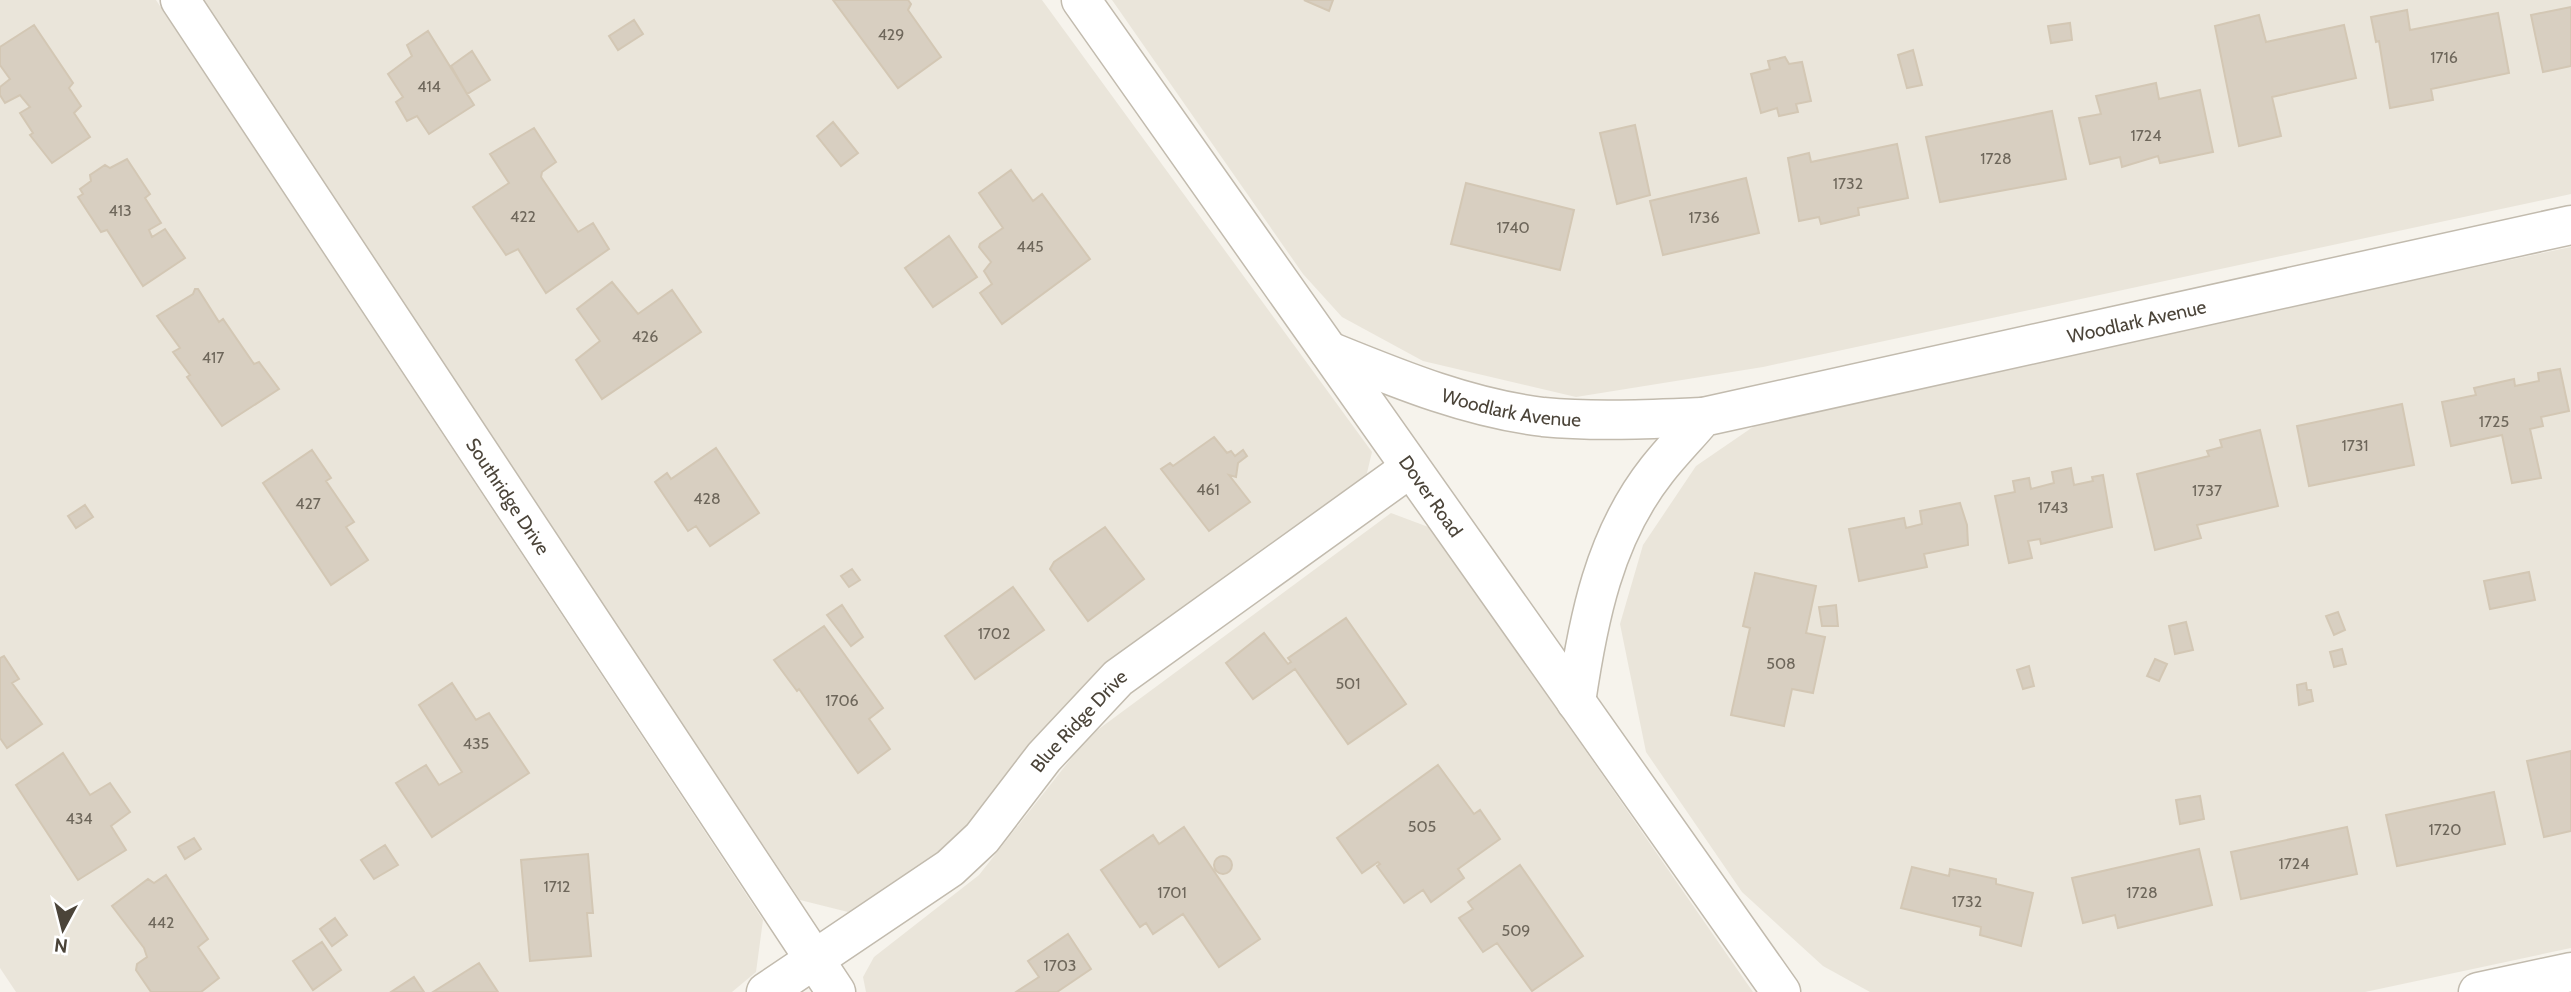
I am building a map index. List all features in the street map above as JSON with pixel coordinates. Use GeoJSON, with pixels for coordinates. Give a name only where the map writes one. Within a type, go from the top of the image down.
{"type":"FeatureCollection","features":[{"type":"Feature","properties":{"kind":"street","name":"Southridge Drive"},"geometry":{"type":"LineString","coordinates":[[180,0],[836,992]]}},
{"type":"Feature","properties":{"kind":"street","name":"Dover Road"},"geometry":{"type":"LineString","coordinates":[[1081,0],[1781,991]]}},
{"type":"Feature","properties":{"kind":"street","name":"Woodlark Avenue"},"geometry":{"type":"LineString","coordinates":[[1329,351],[1426,390],[1541,416],[1611,421],[1703,417],[2571,225]]}},
{"type":"Feature","properties":{"kind":"street"},"geometry":{"type":"LineString","coordinates":[[1576,702],[1587,621],[1602,572],[1623,526],[1655,472],[1703,417]]}},
{"type":"Feature","properties":{"kind":"street","name":"Blue Ridge Drive"},"geometry":{"type":"LineString","coordinates":[[766,992],[950,868],[982,838],[1044,757],[1118,678],[1410,468]]}},
{"type":"Feature","properties":{"kind":"street"},"geometry":{"type":"LineString","coordinates":[[2478,992],[2571,972]]}},
{"type":"Feature","properties":{"kind":"shaded area"},"geometry":{"type":"Polygon","coordinates":[[[0,0],[156,0],[763,920],[756,972],[732,992],[16,992],[0,968],[0,0]]]}},
{"type":"Feature","properties":{"kind":"shaded area"},"geometry":{"type":"Polygon","coordinates":[[[200,0],[1042,0],[1372,452],[1366,477],[891,893],[848,912],[800,900],[200,0]]]}},
{"type":"Feature","properties":{"kind":"shaded area"},"geometry":{"type":"Polygon","coordinates":[[[1112,0],[2571,0],[2571,194],[1763,367],[1576,397],[1423,361],[1342,317],[1303,274],[1112,0]]]}},
{"type":"Feature","properties":{"kind":"shaded area"},"geometry":{"type":"Polygon","coordinates":[[[2571,247],[2571,948],[2365,992],[1870,992],[1823,966],[1742,892],[1646,752],[1620,624],[1643,545],[1696,466],[1766,418],[2571,247]]]}},
{"type":"Feature","properties":{"kind":"shaded area"},"geometry":{"type":"Polygon","coordinates":[[[1391,513],[1431,528],[1753,992],[866,992],[863,977],[874,957],[979,875],[1088,737],[1391,513]]]}},
{"type":"Feature","properties":{"kind":"building"},"geometry":{"type":"Polygon","coordinates":[[[833,0],[908,0],[911,4],[908,10],[941,57],[898,88],[833,0]]]}},
{"type":"Feature","properties":{"kind":"building"},"geometry":{"type":"Polygon","coordinates":[[[1304,0],[1333,0],[1329,11],[1304,0]]]}},
{"type":"Feature","properties":{"kind":"building"},"geometry":{"type":"Polygon","coordinates":[[[2571,7],[2571,66],[2543,72],[2531,15],[2571,7]]]}},
{"type":"Feature","properties":{"kind":"building"},"geometry":{"type":"Polygon","coordinates":[[[2407,10],[2410,30],[2498,13],[2509,73],[2431,89],[2433,100],[2390,108],[2379,41],[2376,42],[2371,17],[2407,10]]]}},
{"type":"Feature","properties":{"kind":"building"},"geometry":{"type":"Polygon","coordinates":[[[2259,15],[2266,42],[2344,25],[2356,78],[2272,97],[2281,136],[2239,146],[2215,26],[2259,15]]]}},
{"type":"Feature","properties":{"kind":"building"},"geometry":{"type":"Polygon","coordinates":[[[634,20],[643,34],[618,50],[609,36],[634,20]]]}},
{"type":"Feature","properties":{"kind":"building"},"geometry":{"type":"Polygon","coordinates":[[[2070,23],[2072,40],[2051,43],[2048,26],[2070,23]]]}},
{"type":"Feature","properties":{"kind":"building"},"geometry":{"type":"Polygon","coordinates":[[[34,25],[73,83],[69,88],[81,106],[74,113],[90,137],[52,163],[30,135],[33,133],[20,113],[30,107],[20,95],[5,103],[0,95],[0,87],[10,79],[0,65],[0,47],[34,25]]]}},
{"type":"Feature","properties":{"kind":"building"},"geometry":{"type":"Polygon","coordinates":[[[428,31],[474,105],[429,134],[417,116],[407,121],[396,102],[403,97],[388,74],[412,56],[407,45],[428,31]]]}},
{"type":"Feature","properties":{"kind":"building"},"geometry":{"type":"Polygon","coordinates":[[[1913,50],[1922,85],[1907,88],[1898,55],[1913,50]]]}},
{"type":"Feature","properties":{"kind":"building"},"geometry":{"type":"Polygon","coordinates":[[[472,51],[490,80],[467,94],[451,66],[472,51]]]}},
{"type":"Feature","properties":{"kind":"building"},"geometry":{"type":"Polygon","coordinates":[[[1785,57],[1789,64],[1802,62],[1811,101],[1796,104],[1798,112],[1779,116],[1777,108],[1761,113],[1751,74],[1770,69],[1768,61],[1785,57]]]}},
{"type":"Feature","properties":{"kind":"building"},"geometry":{"type":"Polygon","coordinates":[[[2156,83],[2159,99],[2200,90],[2213,152],[2160,163],[2158,156],[2122,167],[2120,157],[2090,164],[2079,118],[2101,114],[2096,96],[2156,83]]]}},
{"type":"Feature","properties":{"kind":"building"},"geometry":{"type":"Polygon","coordinates":[[[2052,111],[2066,179],[1940,202],[1926,137],[2052,111]]]}},
{"type":"Feature","properties":{"kind":"building"},"geometry":{"type":"Polygon","coordinates":[[[833,122],[858,153],[841,166],[817,136],[833,122]]]}},
{"type":"Feature","properties":{"kind":"building"},"geometry":{"type":"Polygon","coordinates":[[[1635,125],[1650,195],[1617,204],[1600,133],[1635,125]]]}},
{"type":"Feature","properties":{"kind":"building"},"geometry":{"type":"Polygon","coordinates":[[[534,128],[556,162],[542,172],[541,177],[578,232],[593,223],[609,249],[546,293],[518,249],[506,255],[473,207],[509,183],[490,154],[534,128]]]}},
{"type":"Feature","properties":{"kind":"building"},"geometry":{"type":"Polygon","coordinates":[[[1897,144],[1908,198],[1858,208],[1859,215],[1821,224],[1819,217],[1799,221],[1788,158],[1809,153],[1811,162],[1897,144]]]}},
{"type":"Feature","properties":{"kind":"building"},"geometry":{"type":"Polygon","coordinates":[[[127,159],[150,194],[145,198],[161,223],[149,230],[152,237],[165,229],[185,258],[143,286],[107,230],[101,232],[78,197],[83,194],[80,189],[91,181],[90,175],[105,165],[110,168],[127,159]]]}},
{"type":"Feature","properties":{"kind":"building"},"geometry":{"type":"Polygon","coordinates":[[[1011,170],[1033,201],[1042,194],[1090,259],[1002,324],[980,293],[992,284],[984,271],[991,262],[979,247],[1003,228],[979,193],[1011,170]]]}},
{"type":"Feature","properties":{"kind":"building"},"geometry":{"type":"Polygon","coordinates":[[[1746,178],[1759,233],[1663,255],[1650,201],[1746,178]]]}},
{"type":"Feature","properties":{"kind":"building"},"geometry":{"type":"Polygon","coordinates":[[[1466,183],[1574,210],[1560,270],[1451,244],[1466,183]]]}},
{"type":"Feature","properties":{"kind":"building"},"geometry":{"type":"Polygon","coordinates":[[[949,236],[977,277],[933,307],[905,268],[949,236]]]}},
{"type":"Feature","properties":{"kind":"building"},"geometry":{"type":"Polygon","coordinates":[[[612,282],[638,314],[672,290],[701,332],[602,399],[576,360],[600,341],[577,309],[612,282]]]}},
{"type":"Feature","properties":{"kind":"building"},"geometry":{"type":"Polygon","coordinates":[[[195,289],[198,289],[219,322],[223,319],[254,364],[259,362],[279,389],[222,426],[187,377],[190,375],[173,352],[180,348],[157,316],[193,294],[195,289]]]}},
{"type":"Feature","properties":{"kind":"building"},"geometry":{"type":"Polygon","coordinates":[[[2560,369],[2569,411],[2541,417],[2543,426],[2530,429],[2541,478],[2512,483],[2502,435],[2451,446],[2442,402],[2476,395],[2474,388],[2514,379],[2515,386],[2539,381],[2538,373],[2560,369]]]}},
{"type":"Feature","properties":{"kind":"building"},"geometry":{"type":"Polygon","coordinates":[[[2402,404],[2414,465],[2309,486],[2297,426],[2402,404]]]}},
{"type":"Feature","properties":{"kind":"building"},"geometry":{"type":"Polygon","coordinates":[[[2260,430],[2278,506],[2197,525],[2201,538],[2155,550],[2137,474],[2209,456],[2207,451],[2222,447],[2220,440],[2260,430]]]}},
{"type":"Feature","properties":{"kind":"building"},"geometry":{"type":"Polygon","coordinates":[[[1214,437],[1227,453],[1231,451],[1235,456],[1243,450],[1247,456],[1238,463],[1236,477],[1229,475],[1250,502],[1209,531],[1161,469],[1170,463],[1173,466],[1214,437]]]}},
{"type":"Feature","properties":{"kind":"building"},"geometry":{"type":"Polygon","coordinates":[[[716,448],[759,513],[710,546],[696,526],[688,531],[655,482],[667,473],[671,479],[716,448]]]}},
{"type":"Feature","properties":{"kind":"building"},"geometry":{"type":"Polygon","coordinates":[[[312,450],[331,478],[326,481],[354,522],[346,527],[368,560],[331,585],[263,483],[312,450]]]}},
{"type":"Feature","properties":{"kind":"building"},"geometry":{"type":"Polygon","coordinates":[[[2071,468],[2074,485],[2093,481],[2092,477],[2103,475],[2112,527],[2041,544],[2040,539],[2028,541],[2032,558],[2009,563],[1995,496],[2015,492],[2013,481],[2029,478],[2031,489],[2054,483],[2052,472],[2071,468]]]}},
{"type":"Feature","properties":{"kind":"building"},"geometry":{"type":"Polygon","coordinates":[[[1960,503],[1967,525],[1968,545],[1924,554],[1927,567],[1859,581],[1849,529],[1904,518],[1906,528],[1922,524],[1920,511],[1960,503]]]}},
{"type":"Feature","properties":{"kind":"building"},"geometry":{"type":"Polygon","coordinates":[[[85,505],[93,517],[76,528],[68,516],[85,505]]]}},
{"type":"Feature","properties":{"kind":"building"},"geometry":{"type":"Polygon","coordinates":[[[1105,527],[1144,579],[1088,621],[1050,569],[1054,562],[1105,527]]]}},
{"type":"Feature","properties":{"kind":"building"},"geometry":{"type":"Polygon","coordinates":[[[852,569],[860,580],[849,587],[841,576],[852,569]]]}},
{"type":"Feature","properties":{"kind":"building"},"geometry":{"type":"Polygon","coordinates":[[[2529,572],[2535,600],[2490,609],[2484,581],[2529,572]]]}},
{"type":"Feature","properties":{"kind":"building"},"geometry":{"type":"Polygon","coordinates":[[[1755,573],[1816,586],[1806,633],[1825,637],[1813,693],[1792,689],[1784,726],[1731,715],[1750,628],[1743,626],[1755,573]]]}},
{"type":"Feature","properties":{"kind":"building"},"geometry":{"type":"Polygon","coordinates":[[[1013,587],[1044,630],[975,679],[945,636],[1013,587]]]}},
{"type":"Feature","properties":{"kind":"building"},"geometry":{"type":"Polygon","coordinates":[[[842,605],[863,637],[851,646],[827,615],[842,605]]]}},
{"type":"Feature","properties":{"kind":"building"},"geometry":{"type":"Polygon","coordinates":[[[1836,605],[1838,626],[1822,626],[1819,607],[1836,605]]]}},
{"type":"Feature","properties":{"kind":"building"},"geometry":{"type":"Polygon","coordinates":[[[2338,612],[2345,630],[2334,635],[2326,616],[2338,612]]]}},
{"type":"Feature","properties":{"kind":"building"},"geometry":{"type":"Polygon","coordinates":[[[1346,618],[1406,704],[1348,744],[1295,669],[1253,699],[1226,663],[1264,633],[1288,664],[1291,662],[1288,658],[1346,618]]]}},
{"type":"Feature","properties":{"kind":"building"},"geometry":{"type":"Polygon","coordinates":[[[2186,622],[2193,650],[2175,654],[2169,626],[2186,622]]]}},
{"type":"Feature","properties":{"kind":"building"},"geometry":{"type":"Polygon","coordinates":[[[824,626],[883,708],[869,719],[890,749],[858,773],[799,689],[797,691],[774,660],[824,626]]]}},
{"type":"Feature","properties":{"kind":"building"},"geometry":{"type":"Polygon","coordinates":[[[2342,649],[2346,664],[2334,667],[2330,652],[2342,649]]]}},
{"type":"Feature","properties":{"kind":"building"},"geometry":{"type":"Polygon","coordinates":[[[4,656],[19,679],[12,683],[42,724],[7,748],[0,738],[0,658],[4,656]]]}},
{"type":"Feature","properties":{"kind":"building"},"geometry":{"type":"Polygon","coordinates":[[[2155,659],[2167,664],[2159,681],[2147,676],[2155,659]]]}},
{"type":"Feature","properties":{"kind":"building"},"geometry":{"type":"Polygon","coordinates":[[[2029,666],[2034,686],[2023,689],[2017,670],[2029,666]]]}},
{"type":"Feature","properties":{"kind":"building"},"geometry":{"type":"Polygon","coordinates":[[[452,683],[476,720],[489,713],[529,773],[432,837],[396,783],[426,765],[439,785],[462,772],[419,705],[452,683]]]}},
{"type":"Feature","properties":{"kind":"building"},"geometry":{"type":"Polygon","coordinates":[[[2306,683],[2307,690],[2311,690],[2313,701],[2299,705],[2297,685],[2306,683]]]}},
{"type":"Feature","properties":{"kind":"building"},"geometry":{"type":"Polygon","coordinates":[[[2571,751],[2571,831],[2544,837],[2527,761],[2571,751]]]}},
{"type":"Feature","properties":{"kind":"building"},"geometry":{"type":"Polygon","coordinates":[[[63,753],[90,795],[110,783],[130,812],[111,826],[126,850],[78,880],[16,785],[63,753]]]}},
{"type":"Feature","properties":{"kind":"building"},"geometry":{"type":"Polygon","coordinates":[[[1438,765],[1474,814],[1480,810],[1500,839],[1458,869],[1464,878],[1431,902],[1423,890],[1404,903],[1377,866],[1380,864],[1378,862],[1362,873],[1337,838],[1438,765]]]}},
{"type":"Feature","properties":{"kind":"building"},"geometry":{"type":"Polygon","coordinates":[[[2494,792],[2505,844],[2397,866],[2386,815],[2494,792]]]}},
{"type":"Feature","properties":{"kind":"building"},"geometry":{"type":"Polygon","coordinates":[[[2200,796],[2204,819],[2180,824],[2176,800],[2200,796]]]}},
{"type":"Feature","properties":{"kind":"building"},"geometry":{"type":"Polygon","coordinates":[[[1184,827],[1260,939],[1219,967],[1183,914],[1153,934],[1146,923],[1140,927],[1101,870],[1153,835],[1159,844],[1184,827]]]}},
{"type":"Feature","properties":{"kind":"building"},"geometry":{"type":"Polygon","coordinates":[[[2347,827],[2357,874],[2241,899],[2231,852],[2347,827]]]}},
{"type":"Feature","properties":{"kind":"building"},"geometry":{"type":"Polygon","coordinates":[[[194,838],[201,849],[185,859],[178,847],[194,838]]]}},
{"type":"Feature","properties":{"kind":"building"},"geometry":{"type":"Polygon","coordinates":[[[385,845],[398,865],[374,879],[361,860],[385,845]]]}},
{"type":"Feature","properties":{"kind":"building"},"geometry":{"type":"Polygon","coordinates":[[[2199,849],[2212,905],[2118,928],[2115,915],[2083,923],[2072,878],[2199,849]]]}},
{"type":"Feature","properties":{"kind":"building"},"geometry":{"type":"Polygon","coordinates":[[[588,854],[593,913],[587,913],[591,956],[530,961],[521,860],[588,854]]]}},
{"type":"Feature","properties":{"kind":"building"},"geometry":{"type":"Polygon","coordinates":[[[1219,856],[1227,856],[1232,865],[1230,872],[1219,874],[1214,869],[1214,861],[1219,856]]]}},
{"type":"Feature","properties":{"kind":"building"},"geometry":{"type":"Polygon","coordinates":[[[1520,865],[1583,956],[1532,991],[1497,943],[1483,952],[1459,918],[1473,909],[1468,902],[1520,865]]]}},
{"type":"Feature","properties":{"kind":"building"},"geometry":{"type":"Polygon","coordinates":[[[1912,867],[1949,876],[1950,869],[1996,879],[1996,884],[2033,893],[2021,946],[1980,935],[1981,927],[1901,908],[1912,867]]]}},
{"type":"Feature","properties":{"kind":"building"},"geometry":{"type":"Polygon","coordinates":[[[166,875],[208,939],[198,947],[219,978],[201,992],[151,992],[136,970],[137,964],[147,957],[144,948],[112,906],[148,879],[154,883],[166,875]]]}},
{"type":"Feature","properties":{"kind":"building"},"geometry":{"type":"Polygon","coordinates":[[[335,918],[347,935],[332,946],[320,929],[335,918]]]}},
{"type":"Feature","properties":{"kind":"building"},"geometry":{"type":"Polygon","coordinates":[[[1068,934],[1091,969],[1057,992],[1016,992],[1039,977],[1028,961],[1068,934]]]}},
{"type":"Feature","properties":{"kind":"building"},"geometry":{"type":"Polygon","coordinates":[[[322,942],[341,970],[313,990],[293,961],[322,942]]]}},
{"type":"Feature","properties":{"kind":"building"},"geometry":{"type":"Polygon","coordinates":[[[479,963],[498,992],[433,992],[479,963]]]}},
{"type":"Feature","properties":{"kind":"building"},"geometry":{"type":"Polygon","coordinates":[[[414,977],[424,992],[391,992],[414,977]]]}}]}
